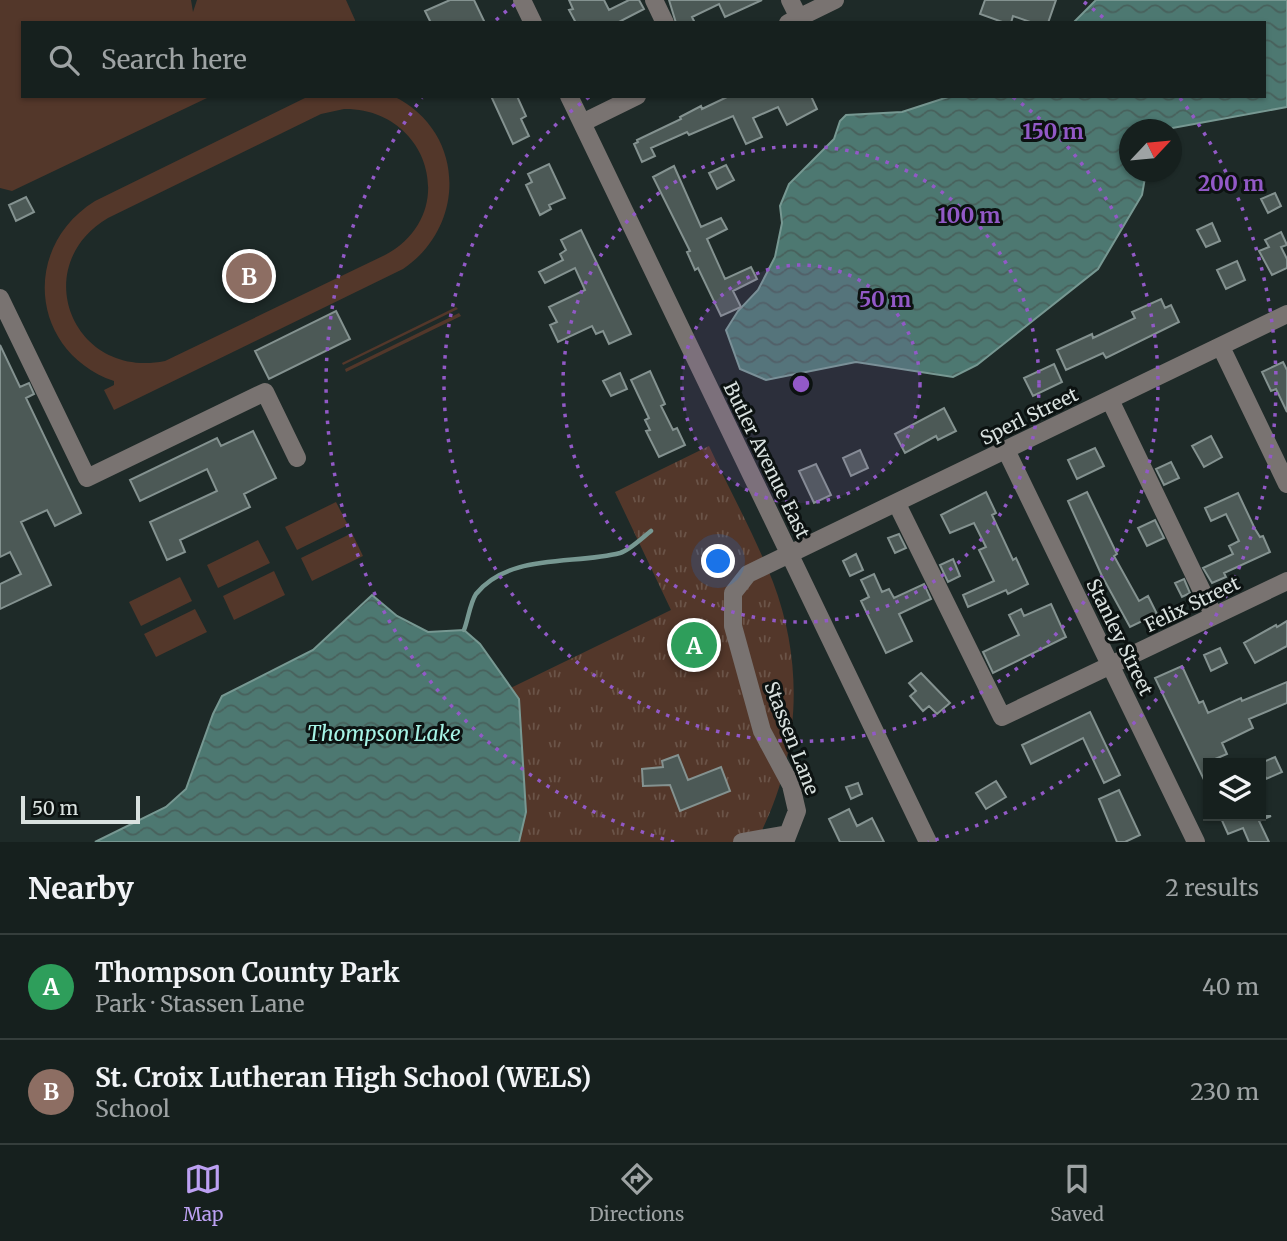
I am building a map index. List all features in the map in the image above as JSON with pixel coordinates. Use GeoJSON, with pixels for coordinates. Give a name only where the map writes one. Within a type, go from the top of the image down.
{"type":"FeatureCollection","features":[{"type":"Feature","properties":{"kind":"street"},"geometry":{"type":"LineString","coordinates":[[522,0],[532,21]]}},
{"type":"Feature","properties":{"kind":"street"},"geometry":{"type":"LineString","coordinates":[[654,0],[664,21]]}},
{"type":"Feature","properties":{"kind":"street"},"geometry":{"type":"LineString","coordinates":[[790,0],[794,20],[835,0]]}},
{"type":"Feature","properties":{"kind":"street","name":"Butler Avenue East"},"geometry":{"type":"LineString","coordinates":[[570,98],[928,842]]}},
{"type":"Feature","properties":{"kind":"street"},"geometry":{"type":"LineString","coordinates":[[582,123],[633,98]]}},
{"type":"Feature","properties":{"kind":"street"},"geometry":{"type":"LineString","coordinates":[[0,298],[88,478],[265,392],[297,458]]}},
{"type":"Feature","properties":{"kind":"street","name":"Sperl Street"},"geometry":{"type":"LineString","coordinates":[[789,556],[1287,314]]}},
{"type":"Feature","properties":{"kind":"street"},"geometry":{"type":"LineString","coordinates":[[1220,346],[1287,484]]}},
{"type":"Feature","properties":{"kind":"street"},"geometry":{"type":"LineString","coordinates":[[1110,400],[1214,616]]}},
{"type":"Feature","properties":{"kind":"street","name":"Stanley Street"},"geometry":{"type":"LineString","coordinates":[[1006,450],[1196,842]]}},
{"type":"Feature","properties":{"kind":"street","name":"Felix Street"},"geometry":{"type":"LineString","coordinates":[[897,504],[1002,717],[1287,581]]}},
{"type":"Feature","properties":{"kind":"street","name":"Stassen Lane"},"geometry":{"type":"LineString","coordinates":[[787,838],[797,811],[791,785],[762,731],[733,626],[733,593],[748,574],[789,556]]}},
{"type":"Feature","properties":{"kind":"street"},"geometry":{"type":"LineString","coordinates":[[742,842],[787,838]]}},
{"type":"Feature","properties":{"kind":"green space"},"geometry":{"type":"Polygon","coordinates":[[[0,0],[191,0],[193,12],[197,0],[346,0],[355,21],[21,21],[21,98],[207,98],[12,191],[0,188],[0,0]]]}},
{"type":"Feature","properties":{"kind":"green space"},"geometry":{"type":"Polygon","coordinates":[[[305,98],[396,98],[417,112],[434,132],[445,155],[449,180],[447,205],[439,229],[424,251],[403,269],[114,410],[104,390],[114,385],[114,381],[86,367],[65,347],[52,324],[45,298],[46,271],[55,245],[71,221],[95,201],[305,98]],[[344,109],[321,114],[108,218],[83,239],[70,263],[66,289],[72,315],[85,337],[106,353],[133,362],[165,361],[385,255],[409,237],[423,215],[428,191],[425,167],[415,144],[397,126],[374,113],[344,109]]]}},
{"type":"Feature","properties":{"kind":"green space"},"geometry":{"type":"Polygon","coordinates":[[[456,307],[458,309],[343,365],[342,363],[456,307]]]}},
{"type":"Feature","properties":{"kind":"green space"},"geometry":{"type":"Polygon","coordinates":[[[459,313],[461,316],[346,372],[345,369],[459,313]]]}},
{"type":"Feature","properties":{"kind":"green space"},"geometry":{"type":"Polygon","coordinates":[[[709,446],[773,582],[784,615],[790,648],[793,714],[789,747],[770,811],[756,842],[194,842],[671,610],[615,492],[709,446]]]}},
{"type":"Feature","properties":{"kind":"green space"},"geometry":{"type":"Polygon","coordinates":[[[336,502],[348,525],[297,550],[285,527],[336,502]]]}},
{"type":"Feature","properties":{"kind":"green space"},"geometry":{"type":"Polygon","coordinates":[[[352,533],[363,556],[312,581],[301,558],[352,533]]]}},
{"type":"Feature","properties":{"kind":"green space"},"geometry":{"type":"Polygon","coordinates":[[[258,540],[270,563],[218,588],[207,565],[258,540]]]}},
{"type":"Feature","properties":{"kind":"green space"},"geometry":{"type":"Polygon","coordinates":[[[274,571],[285,595],[234,620],[223,596],[274,571]]]}},
{"type":"Feature","properties":{"kind":"green space"},"geometry":{"type":"Polygon","coordinates":[[[180,577],[192,601],[141,626],[129,602],[180,577]]]}},
{"type":"Feature","properties":{"kind":"green space"},"geometry":{"type":"Polygon","coordinates":[[[195,609],[207,632],[156,657],[144,634],[195,609]]]}},
{"type":"Feature","properties":{"kind":"water"},"geometry":{"type":"Polygon","coordinates":[[[1096,0],[1287,0],[1287,107],[1182,126],[1182,119],[1119,119],[1119,182],[1144,182],[1142,195],[1098,269],[977,365],[953,377],[856,362],[766,380],[740,369],[726,330],[738,311],[758,290],[775,257],[782,223],[780,206],[789,184],[834,139],[840,121],[846,115],[902,112],[945,98],[1266,98],[1266,21],[1075,21],[1096,0]]]}},
{"type":"Feature","properties":{"kind":"water","name":"Thompson Lake"},"geometry":{"type":"Polygon","coordinates":[[[372,595],[397,616],[428,632],[464,630],[480,644],[519,699],[526,812],[519,842],[95,842],[166,807],[186,789],[222,696],[313,650],[372,595]]]}},
{"type":"Feature","properties":{"kind":"building"},"geometry":{"type":"Polygon","coordinates":[[[450,0],[474,0],[484,21],[430,21],[425,11],[450,0]]]}},
{"type":"Feature","properties":{"kind":"building"},"geometry":{"type":"Polygon","coordinates":[[[569,0],[604,0],[609,10],[629,0],[639,0],[644,9],[621,21],[575,21],[569,10],[573,9],[569,0]]]}},
{"type":"Feature","properties":{"kind":"building"},"geometry":{"type":"Polygon","coordinates":[[[669,0],[762,0],[725,17],[719,4],[692,17],[694,21],[675,21],[669,0]]]}},
{"type":"Feature","properties":{"kind":"building"},"geometry":{"type":"Polygon","coordinates":[[[985,0],[1056,0],[1049,21],[1027,21],[1013,16],[1012,21],[999,21],[980,14],[985,0]]]}},
{"type":"Feature","properties":{"kind":"building"},"geometry":{"type":"Polygon","coordinates":[[[492,98],[518,98],[526,116],[521,119],[529,136],[513,144],[492,98]]]}},
{"type":"Feature","properties":{"kind":"building"},"geometry":{"type":"Polygon","coordinates":[[[725,98],[812,98],[817,109],[787,125],[778,107],[753,118],[762,137],[746,144],[733,116],[651,148],[655,156],[642,162],[634,144],[637,140],[701,106],[702,109],[725,98]]]}},
{"type":"Feature","properties":{"kind":"building"},"geometry":{"type":"Polygon","coordinates":[[[549,164],[565,198],[549,205],[551,209],[540,215],[526,185],[532,182],[528,174],[549,164]]]}},
{"type":"Feature","properties":{"kind":"building"},"geometry":{"type":"Polygon","coordinates":[[[726,165],[734,180],[717,189],[709,173],[726,165]]]}},
{"type":"Feature","properties":{"kind":"building"},"geometry":{"type":"Polygon","coordinates":[[[674,166],[701,227],[721,218],[727,229],[707,239],[725,279],[751,267],[757,279],[733,291],[741,307],[721,316],[698,268],[695,270],[687,252],[690,251],[653,177],[674,166]]]}},
{"type":"Feature","properties":{"kind":"building"},"geometry":{"type":"Polygon","coordinates":[[[1275,193],[1281,206],[1268,213],[1261,199],[1275,193]]]}},
{"type":"Feature","properties":{"kind":"building"},"geometry":{"type":"Polygon","coordinates":[[[26,197],[34,212],[16,221],[9,205],[26,197]]]}},
{"type":"Feature","properties":{"kind":"building"},"geometry":{"type":"Polygon","coordinates":[[[1212,223],[1220,241],[1206,247],[1197,230],[1212,223]]]}},
{"type":"Feature","properties":{"kind":"building"},"geometry":{"type":"Polygon","coordinates":[[[581,230],[631,334],[609,344],[603,331],[596,334],[592,326],[558,342],[550,325],[557,322],[549,307],[585,290],[575,268],[545,283],[539,272],[563,260],[560,254],[566,250],[561,240],[581,230]]]}},
{"type":"Feature","properties":{"kind":"building"},"geometry":{"type":"Polygon","coordinates":[[[1281,232],[1287,245],[1281,247],[1287,259],[1287,268],[1272,275],[1259,251],[1269,247],[1265,240],[1281,232]]]}},
{"type":"Feature","properties":{"kind":"building"},"geometry":{"type":"Polygon","coordinates":[[[1237,261],[1245,280],[1226,289],[1217,270],[1237,261]]]}},
{"type":"Feature","properties":{"kind":"building"},"geometry":{"type":"Polygon","coordinates":[[[1161,299],[1165,308],[1171,305],[1179,322],[1106,358],[1103,353],[1066,370],[1057,350],[1092,334],[1093,338],[1135,318],[1132,312],[1161,299]]]}},
{"type":"Feature","properties":{"kind":"building"},"geometry":{"type":"Polygon","coordinates":[[[336,311],[350,339],[269,379],[255,351],[336,311]]]}},
{"type":"Feature","properties":{"kind":"building"},"geometry":{"type":"Polygon","coordinates":[[[0,345],[20,387],[29,383],[34,394],[26,398],[81,513],[55,526],[47,510],[21,522],[51,585],[0,609],[0,584],[21,574],[10,552],[0,557],[0,345]]]}},
{"type":"Feature","properties":{"kind":"building"},"geometry":{"type":"Polygon","coordinates":[[[1283,362],[1287,370],[1287,412],[1276,389],[1271,391],[1262,372],[1283,362]]]}},
{"type":"Feature","properties":{"kind":"building"},"geometry":{"type":"Polygon","coordinates":[[[1054,364],[1062,382],[1033,396],[1024,378],[1054,364]]]}},
{"type":"Feature","properties":{"kind":"building"},"geometry":{"type":"Polygon","coordinates":[[[650,371],[665,404],[661,406],[673,430],[677,428],[685,445],[659,457],[646,431],[650,430],[645,420],[649,418],[631,380],[650,371]]]}},
{"type":"Feature","properties":{"kind":"building"},"geometry":{"type":"Polygon","coordinates":[[[620,373],[627,389],[611,396],[603,381],[620,373]]]}},
{"type":"Feature","properties":{"kind":"building"},"geometry":{"type":"Polygon","coordinates":[[[944,408],[956,431],[938,440],[936,436],[905,453],[895,434],[944,408]]]}},
{"type":"Feature","properties":{"kind":"building"},"geometry":{"type":"Polygon","coordinates":[[[253,431],[276,478],[244,494],[250,507],[180,540],[185,552],[167,560],[150,522],[217,491],[207,469],[140,501],[130,480],[217,438],[221,446],[253,431]]]}},
{"type":"Feature","properties":{"kind":"building"},"geometry":{"type":"Polygon","coordinates":[[[1211,436],[1222,457],[1204,467],[1192,446],[1211,436]]]}},
{"type":"Feature","properties":{"kind":"building"},"geometry":{"type":"Polygon","coordinates":[[[1095,448],[1104,466],[1077,479],[1068,460],[1095,448]]]}},
{"type":"Feature","properties":{"kind":"building"},"geometry":{"type":"Polygon","coordinates":[[[860,450],[868,468],[851,476],[843,458],[860,450]]]}},
{"type":"Feature","properties":{"kind":"building"},"geometry":{"type":"Polygon","coordinates":[[[1171,462],[1179,478],[1164,485],[1156,469],[1171,462]]]}},
{"type":"Feature","properties":{"kind":"building"},"geometry":{"type":"Polygon","coordinates":[[[816,464],[831,495],[814,503],[799,471],[816,464]]]}},
{"type":"Feature","properties":{"kind":"building"},"geometry":{"type":"Polygon","coordinates":[[[986,492],[996,513],[992,515],[1013,560],[1016,558],[1028,584],[1008,594],[1006,590],[968,607],[963,595],[994,581],[979,550],[986,547],[974,523],[950,533],[941,515],[986,492]]]}},
{"type":"Feature","properties":{"kind":"building"},"geometry":{"type":"Polygon","coordinates":[[[1087,492],[1117,554],[1114,556],[1139,601],[1148,596],[1157,614],[1130,627],[1102,576],[1068,501],[1087,492]]]}},
{"type":"Feature","properties":{"kind":"building"},"geometry":{"type":"Polygon","coordinates":[[[1238,493],[1255,529],[1260,537],[1263,536],[1270,552],[1224,573],[1226,577],[1212,583],[1203,568],[1233,554],[1229,546],[1239,541],[1226,514],[1211,521],[1205,508],[1238,493]]]}},
{"type":"Feature","properties":{"kind":"building"},"geometry":{"type":"Polygon","coordinates":[[[1155,520],[1164,538],[1147,546],[1138,528],[1155,520]]]}},
{"type":"Feature","properties":{"kind":"building"},"geometry":{"type":"Polygon","coordinates":[[[899,534],[906,548],[895,553],[888,538],[899,534]]]}},
{"type":"Feature","properties":{"kind":"building"},"geometry":{"type":"Polygon","coordinates":[[[856,554],[863,570],[850,576],[843,561],[856,554]]]}},
{"type":"Feature","properties":{"kind":"building"},"geometry":{"type":"Polygon","coordinates":[[[953,559],[960,576],[948,582],[940,565],[953,559]]]}},
{"type":"Feature","properties":{"kind":"building"},"geometry":{"type":"Polygon","coordinates":[[[874,574],[882,592],[889,589],[894,598],[924,584],[931,599],[899,614],[912,641],[886,653],[861,601],[869,597],[861,580],[874,574]]]}},
{"type":"Feature","properties":{"kind":"building"},"geometry":{"type":"Polygon","coordinates":[[[1184,579],[1190,593],[1182,597],[1175,583],[1184,579]]]}},
{"type":"Feature","properties":{"kind":"building"},"geometry":{"type":"Polygon","coordinates":[[[1051,604],[1066,637],[993,673],[983,652],[1019,635],[1009,615],[1021,609],[1024,616],[1051,604]]]}},
{"type":"Feature","properties":{"kind":"building"},"geometry":{"type":"Polygon","coordinates":[[[1287,621],[1287,646],[1255,663],[1244,643],[1287,621]]]}},
{"type":"Feature","properties":{"kind":"building"},"geometry":{"type":"Polygon","coordinates":[[[1220,648],[1227,663],[1211,671],[1204,655],[1220,648]]]}},
{"type":"Feature","properties":{"kind":"building"},"geometry":{"type":"Polygon","coordinates":[[[1182,666],[1199,703],[1203,701],[1208,713],[1287,682],[1287,703],[1249,719],[1253,728],[1222,743],[1227,754],[1218,758],[1203,758],[1203,778],[1155,678],[1182,666]]]}},
{"type":"Feature","properties":{"kind":"building"},"geometry":{"type":"Polygon","coordinates":[[[921,673],[950,703],[937,714],[929,706],[923,711],[910,696],[916,691],[909,683],[921,673]]]}},
{"type":"Feature","properties":{"kind":"building"},"geometry":{"type":"Polygon","coordinates":[[[1090,712],[1120,775],[1104,783],[1083,738],[1031,764],[1022,745],[1090,712]]]}},
{"type":"Feature","properties":{"kind":"building"},"geometry":{"type":"Polygon","coordinates":[[[678,755],[688,780],[721,767],[730,791],[680,811],[670,785],[643,786],[642,769],[663,767],[662,761],[678,755]]]}},
{"type":"Feature","properties":{"kind":"building"},"geometry":{"type":"Polygon","coordinates":[[[1275,757],[1282,772],[1266,779],[1266,761],[1275,757]]]}},
{"type":"Feature","properties":{"kind":"building"},"geometry":{"type":"Polygon","coordinates":[[[996,781],[1006,797],[986,809],[976,793],[996,781]]]}},
{"type":"Feature","properties":{"kind":"building"},"geometry":{"type":"Polygon","coordinates":[[[858,783],[862,794],[851,799],[846,787],[858,783]]]}},
{"type":"Feature","properties":{"kind":"building"},"geometry":{"type":"Polygon","coordinates":[[[1119,790],[1140,835],[1125,842],[1117,842],[1099,799],[1119,790]]]}},
{"type":"Feature","properties":{"kind":"building"},"geometry":{"type":"Polygon","coordinates":[[[849,809],[857,826],[872,818],[884,842],[840,842],[829,819],[849,809]]]}},
{"type":"Feature","properties":{"kind":"building"},"geometry":{"type":"Polygon","coordinates":[[[1222,821],[1259,821],[1269,842],[1249,842],[1243,828],[1228,834],[1222,821]]]}},
{"type":"Feature","properties":{"kind":"waterway"},"geometry":{"type":"LineString","coordinates":[[464,630],[476,594],[490,581],[506,572],[524,566],[620,553],[651,531]]}},
{"type":"Feature","properties":{"kind":"place","name":"St. Croix Lutheran High School (WELS)"},"geometry":{"type":"Point","coordinates":[249,276]}},
{"type":"Feature","properties":{"kind":"place","name":"Thompson County Park"},"geometry":{"type":"Point","coordinates":[694,645]}}]}
